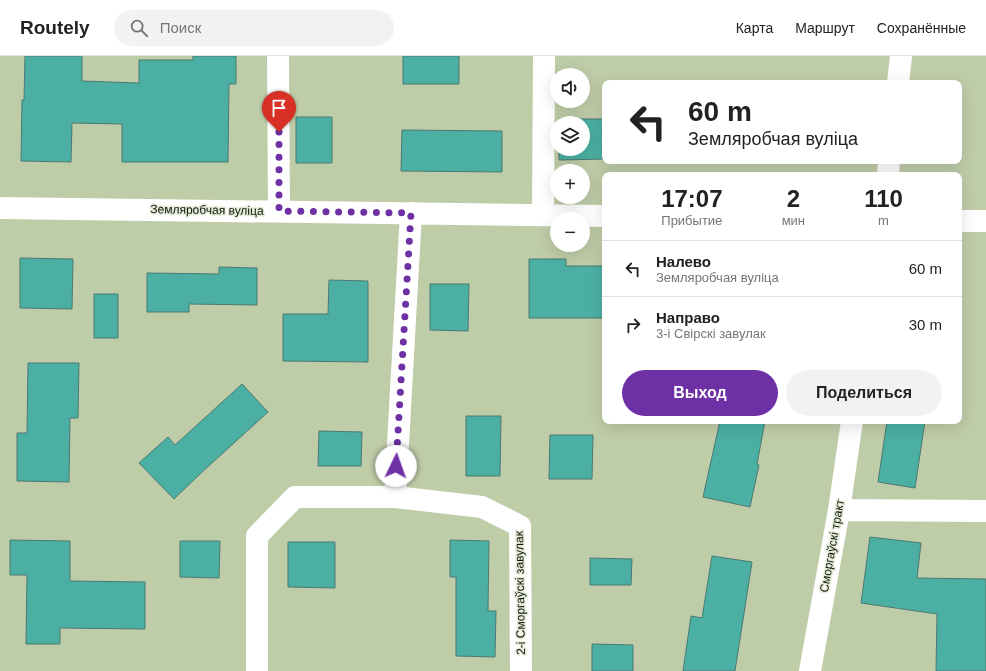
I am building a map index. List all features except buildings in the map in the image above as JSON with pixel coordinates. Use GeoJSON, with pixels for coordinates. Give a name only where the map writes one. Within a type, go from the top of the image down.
{"type":"FeatureCollection","features":[{"type":"Feature","properties":{"kind":"street"},"geometry":{"type":"LineString","coordinates":[[278,56],[279,211]]}},
{"type":"Feature","properties":{"kind":"street"},"geometry":{"type":"LineString","coordinates":[[543,215],[544,56]]}},
{"type":"Feature","properties":{"kind":"street"},"geometry":{"type":"LineString","coordinates":[[898,80],[901,56]]}},
{"type":"Feature","properties":{"kind":"street","name":"Земляробчая вуліца"},"geometry":{"type":"LineString","coordinates":[[0,208],[602,216]]}},
{"type":"Feature","properties":{"kind":"street"},"geometry":{"type":"LineString","coordinates":[[394,497],[411,213]]}},
{"type":"Feature","properties":{"kind":"street"},"geometry":{"type":"LineString","coordinates":[[962,221],[986,221]]}},
{"type":"Feature","properties":{"kind":"street","name":"Сморгаўскі тракт"},"geometry":{"type":"LineString","coordinates":[[810,671],[852,424]]}},
{"type":"Feature","properties":{"kind":"street","name":"2-і Сморгаўскі завулак"},"geometry":{"type":"LineString","coordinates":[[257,671],[257,536],[295,497],[394,497],[482,507],[520,526],[521,671]]}},
{"type":"Feature","properties":{"kind":"street"},"geometry":{"type":"LineString","coordinates":[[838,510],[986,511]]}},
{"type":"Feature","properties":{"kind":"route"},"geometry":{"type":"LineString","coordinates":[[279,132],[279,211],[411,213],[396,466]]}}]}
